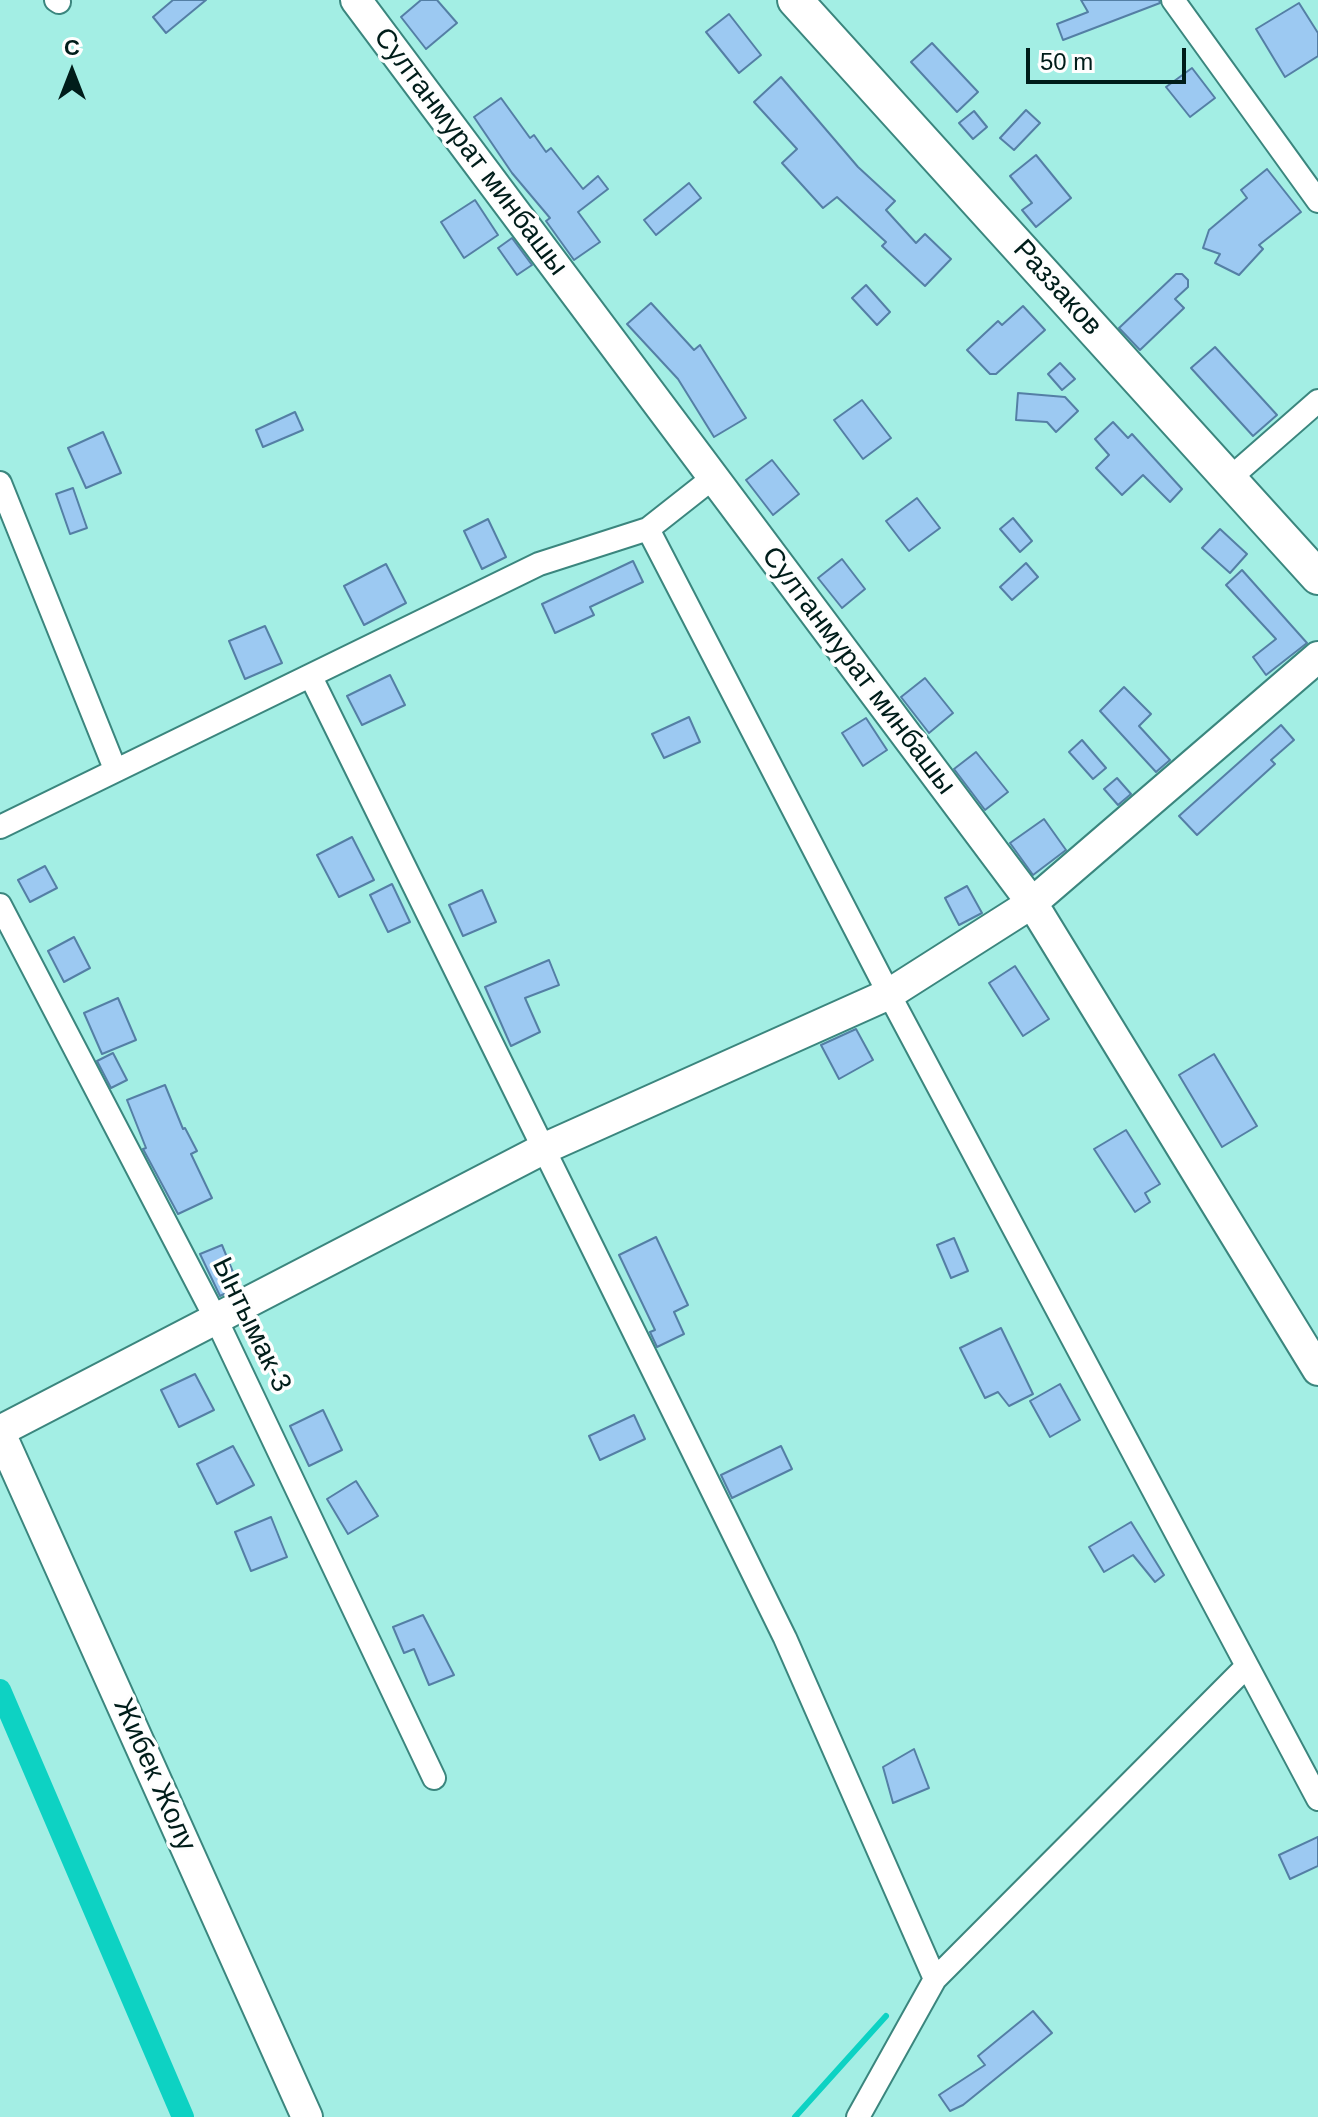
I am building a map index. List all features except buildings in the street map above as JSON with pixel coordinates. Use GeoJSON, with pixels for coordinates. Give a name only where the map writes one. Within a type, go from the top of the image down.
{"type":"FeatureCollection","features":[{"type":"Feature","properties":{"kind":"main road","name":"Раззаков"},"geometry":{"type":"LineString","coordinates":[[795,0],[1318,577]]}},
{"type":"Feature","properties":{"kind":"street","name":"Султанмурат минбашы"},"geometry":{"type":"LineString","coordinates":[[356,0],[1032,903],[1318,1370]]}},
{"type":"Feature","properties":{"kind":"street"},"geometry":{"type":"LineString","coordinates":[[1173,0],[1318,201]]}},
{"type":"Feature","properties":{"kind":"street"},"geometry":{"type":"LineString","coordinates":[[1229,479],[1318,401]]}},
{"type":"Feature","properties":{"kind":"street"},"geometry":{"type":"LineString","coordinates":[[0,827],[539,564],[648,529],[714,477]]}},
{"type":"Feature","properties":{"kind":"street"},"geometry":{"type":"LineString","coordinates":[[0,483],[115,769]]}},
{"type":"Feature","properties":{"kind":"street"},"geometry":{"type":"LineString","coordinates":[[648,529],[889,994],[1089,1367],[1245,1668],[1318,1799]]}},
{"type":"Feature","properties":{"kind":"street"},"geometry":{"type":"LineString","coordinates":[[0,1432],[543,1149],[889,994],[1032,903],[1318,657]]}},
{"type":"Feature","properties":{"kind":"street"},"geometry":{"type":"LineString","coordinates":[[311,677],[785,1638],[935,1979]]}},
{"type":"Feature","properties":{"kind":"street","name":"Ынтымак-3"},"geometry":{"type":"LineString","coordinates":[[0,905],[216,1319],[434,1778]]}},
{"type":"Feature","properties":{"kind":"street","name":"Жибек Жолу"},"geometry":{"type":"LineString","coordinates":[[0,1432],[307,2117]]}},
{"type":"Feature","properties":{"kind":"street"},"geometry":{"type":"LineString","coordinates":[[858,2117],[935,1979],[1245,1668]]}},
{"type":"Feature","properties":{"kind":"waterway"},"geometry":{"type":"LineString","coordinates":[[0,1690],[183,2117]]}},
{"type":"Feature","properties":{"kind":"waterway"},"geometry":{"type":"LineString","coordinates":[[795,2117],[886,2016]]}}]}
